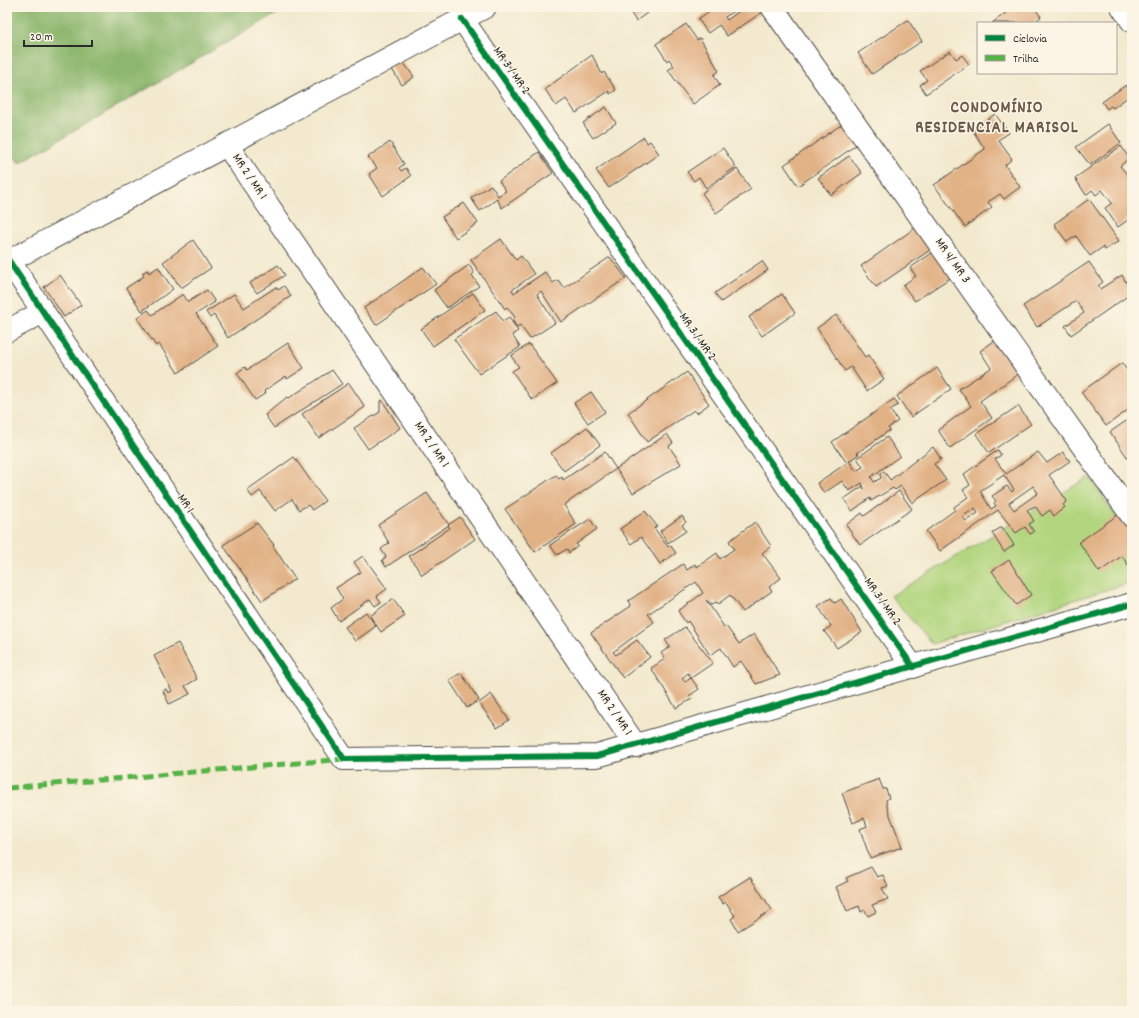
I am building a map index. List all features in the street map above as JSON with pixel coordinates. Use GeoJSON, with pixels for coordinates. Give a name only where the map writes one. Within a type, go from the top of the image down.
{"type":"FeatureCollection","features":[{"type":"Feature","properties":{"kind":"street"},"geometry":{"type":"LineString","coordinates":[[8,260],[485,7]]}},
{"type":"Feature","properties":{"kind":"street","name":"MR 4/ MR 3"},"geometry":{"type":"LineString","coordinates":[[772,7],[1132,516]]}},
{"type":"Feature","properties":{"kind":"street"},"geometry":{"type":"LineString","coordinates":[[1122,7],[1132,21]]}},
{"type":"Feature","properties":{"kind":"street","name":"MR 3 / MR 2"},"geometry":{"type":"LineString","coordinates":[[462,19],[913,667]]}},
{"type":"Feature","properties":{"kind":"street","name":"MR 2 / MR 1"},"geometry":{"type":"LineString","coordinates":[[227,145],[636,746]]}},
{"type":"Feature","properties":{"kind":"street","name":"MR 1"},"geometry":{"type":"LineString","coordinates":[[8,260],[344,759],[597,756],[636,746]]}},
{"type":"Feature","properties":{"kind":"street"},"geometry":{"type":"LineString","coordinates":[[7,331],[43,312]]}},
{"type":"Feature","properties":{"kind":"street"},"geometry":{"type":"LineString","coordinates":[[636,746],[1132,604]]}},
{"type":"Feature","properties":{"kind":"green space"},"geometry":{"type":"Polygon","coordinates":[[[7,7],[288,7],[19,163],[7,147],[7,7]]]}},
{"type":"Feature","properties":{"kind":"green space"},"geometry":{"type":"Polygon","coordinates":[[[1089,477],[1132,540],[1132,582],[932,644],[891,596],[1089,477]]]}},
{"type":"Feature","properties":{"kind":"building"},"geometry":{"type":"Polygon","coordinates":[[[627,7],[655,7],[636,21],[627,7]]]}},
{"type":"Feature","properties":{"kind":"building"},"geometry":{"type":"Polygon","coordinates":[[[715,7],[739,7],[725,17],[727,20],[745,7],[766,7],[767,9],[727,36],[719,25],[708,33],[698,19],[715,7]]]}},
{"type":"Feature","properties":{"kind":"building"},"geometry":{"type":"Polygon","coordinates":[[[1014,7],[1034,7],[1041,17],[1034,22],[993,22],[1014,7]]]}},
{"type":"Feature","properties":{"kind":"building"},"geometry":{"type":"Polygon","coordinates":[[[908,20],[922,41],[872,74],[858,53],[908,20]]]}},
{"type":"Feature","properties":{"kind":"building"},"geometry":{"type":"Polygon","coordinates":[[[686,24],[697,40],[700,38],[719,71],[714,75],[720,85],[693,104],[668,70],[674,66],[669,59],[667,61],[656,44],[686,24]]]}},
{"type":"Feature","properties":{"kind":"building"},"geometry":{"type":"Polygon","coordinates":[[[950,51],[956,59],[962,55],[969,64],[926,94],[920,85],[927,80],[920,71],[950,51]]]}},
{"type":"Feature","properties":{"kind":"building"},"geometry":{"type":"Polygon","coordinates":[[[592,55],[602,74],[604,72],[616,90],[610,94],[609,91],[576,113],[566,99],[556,106],[545,89],[592,55]]]}},
{"type":"Feature","properties":{"kind":"building"},"geometry":{"type":"Polygon","coordinates":[[[401,59],[414,77],[402,85],[390,66],[401,59]]]}},
{"type":"Feature","properties":{"kind":"building"},"geometry":{"type":"Polygon","coordinates":[[[1126,85],[1132,94],[1113,108],[1111,106],[1107,109],[1102,102],[1126,85]]]}},
{"type":"Feature","properties":{"kind":"building"},"geometry":{"type":"Polygon","coordinates":[[[606,107],[616,123],[593,138],[583,123],[606,107]]]}},
{"type":"Feature","properties":{"kind":"building"},"geometry":{"type":"Polygon","coordinates":[[[995,114],[1009,133],[998,140],[1012,159],[1005,165],[1020,187],[1004,199],[1000,194],[988,202],[992,207],[965,227],[934,185],[985,149],[973,131],[995,114]]]}},
{"type":"Feature","properties":{"kind":"building"},"geometry":{"type":"Polygon","coordinates":[[[845,122],[859,143],[798,186],[784,165],[845,122]]]}},
{"type":"Feature","properties":{"kind":"building"},"geometry":{"type":"Polygon","coordinates":[[[1108,124],[1121,143],[1090,165],[1076,147],[1108,124]]]}},
{"type":"Feature","properties":{"kind":"building"},"geometry":{"type":"Polygon","coordinates":[[[644,137],[647,143],[650,141],[659,154],[609,188],[596,170],[644,137]]]}},
{"type":"Feature","properties":{"kind":"building"},"geometry":{"type":"Polygon","coordinates":[[[390,142],[404,164],[399,168],[401,171],[406,168],[411,176],[383,196],[369,174],[377,168],[368,157],[390,142]]]}},
{"type":"Feature","properties":{"kind":"building"},"geometry":{"type":"Polygon","coordinates":[[[1121,146],[1129,158],[1120,166],[1132,180],[1132,217],[1118,227],[1105,208],[1112,203],[1102,190],[1096,195],[1092,190],[1086,195],[1075,178],[1121,146]]]}},
{"type":"Feature","properties":{"kind":"building"},"geometry":{"type":"Polygon","coordinates":[[[723,148],[736,167],[706,188],[699,177],[694,181],[687,172],[723,148]]]}},
{"type":"Feature","properties":{"kind":"building"},"geometry":{"type":"Polygon","coordinates":[[[539,152],[553,173],[502,208],[497,199],[480,211],[471,198],[491,185],[498,196],[506,191],[499,181],[539,152]]]}},
{"type":"Feature","properties":{"kind":"building"},"geometry":{"type":"Polygon","coordinates":[[[849,156],[862,173],[831,195],[818,178],[849,156]]]}},
{"type":"Feature","properties":{"kind":"building"},"geometry":{"type":"Polygon","coordinates":[[[737,169],[751,189],[716,213],[702,193],[737,169]]]}},
{"type":"Feature","properties":{"kind":"building"},"geometry":{"type":"Polygon","coordinates":[[[1089,199],[1119,241],[1105,250],[1103,247],[1090,256],[1076,236],[1067,242],[1054,224],[1089,199]]]}},
{"type":"Feature","properties":{"kind":"building"},"geometry":{"type":"Polygon","coordinates":[[[464,203],[478,223],[456,238],[442,217],[464,203]]]}},
{"type":"Feature","properties":{"kind":"building"},"geometry":{"type":"Polygon","coordinates":[[[918,226],[933,248],[876,287],[861,266],[918,226]]]}},
{"type":"Feature","properties":{"kind":"building"},"geometry":{"type":"Polygon","coordinates":[[[501,239],[516,260],[521,256],[534,274],[512,290],[514,293],[545,272],[553,283],[558,280],[564,288],[610,257],[626,278],[561,322],[541,291],[537,294],[555,323],[530,339],[520,325],[517,327],[512,320],[515,317],[507,307],[505,309],[471,260],[501,239]]]}},
{"type":"Feature","properties":{"kind":"building"},"geometry":{"type":"Polygon","coordinates":[[[193,240],[211,268],[181,288],[163,262],[193,240]]]}},
{"type":"Feature","properties":{"kind":"building"},"geometry":{"type":"Polygon","coordinates":[[[935,251],[953,276],[915,301],[903,285],[916,276],[910,268],[935,251]]]}},
{"type":"Feature","properties":{"kind":"building"},"geometry":{"type":"Polygon","coordinates":[[[762,261],[768,270],[721,302],[715,293],[762,261]]]}},
{"type":"Feature","properties":{"kind":"building"},"geometry":{"type":"Polygon","coordinates":[[[1089,262],[1103,282],[1098,286],[1100,289],[1122,275],[1132,293],[1071,335],[1065,326],[1084,313],[1076,301],[1037,327],[1023,306],[1089,262]]]}},
{"type":"Feature","properties":{"kind":"building"},"geometry":{"type":"Polygon","coordinates":[[[278,265],[285,275],[257,293],[250,283],[278,265]]]}},
{"type":"Feature","properties":{"kind":"building"},"geometry":{"type":"Polygon","coordinates":[[[469,265],[474,273],[472,275],[479,286],[447,308],[434,290],[469,265]]]}},
{"type":"Feature","properties":{"kind":"building"},"geometry":{"type":"Polygon","coordinates":[[[158,267],[173,289],[142,311],[126,288],[144,276],[142,273],[148,270],[149,273],[158,267]]]}},
{"type":"Feature","properties":{"kind":"building"},"geometry":{"type":"Polygon","coordinates":[[[423,267],[436,284],[376,325],[364,308],[423,267]]]}},
{"type":"Feature","properties":{"kind":"building"},"geometry":{"type":"Polygon","coordinates":[[[60,275],[81,305],[64,317],[44,287],[60,275]]]}},
{"type":"Feature","properties":{"kind":"building"},"geometry":{"type":"Polygon","coordinates":[[[284,286],[291,296],[228,338],[214,315],[210,318],[206,312],[234,294],[244,308],[276,287],[278,290],[284,286]]]}},
{"type":"Feature","properties":{"kind":"building"},"geometry":{"type":"Polygon","coordinates":[[[207,290],[215,302],[196,314],[218,346],[178,373],[159,344],[156,346],[137,318],[148,310],[152,315],[183,294],[188,302],[207,290]]]}},
{"type":"Feature","properties":{"kind":"building"},"geometry":{"type":"Polygon","coordinates":[[[473,293],[485,310],[433,346],[421,329],[473,293]]]}},
{"type":"Feature","properties":{"kind":"building"},"geometry":{"type":"Polygon","coordinates":[[[782,294],[795,313],[762,336],[749,317],[782,294]]]}},
{"type":"Feature","properties":{"kind":"building"},"geometry":{"type":"Polygon","coordinates":[[[496,311],[503,321],[509,317],[518,331],[512,335],[520,347],[479,374],[454,339],[496,311]]]}},
{"type":"Feature","properties":{"kind":"building"},"geometry":{"type":"Polygon","coordinates":[[[836,315],[865,357],[868,355],[884,379],[867,391],[851,367],[845,371],[817,328],[836,315]]]}},
{"type":"Feature","properties":{"kind":"building"},"geometry":{"type":"Polygon","coordinates":[[[997,339],[1021,372],[980,401],[992,418],[950,448],[938,430],[971,406],[959,389],[991,368],[980,351],[997,339]]]}},
{"type":"Feature","properties":{"kind":"building"},"geometry":{"type":"Polygon","coordinates":[[[288,343],[304,368],[287,379],[286,376],[264,391],[266,393],[255,400],[237,373],[245,367],[247,370],[288,343]]]}},
{"type":"Feature","properties":{"kind":"building"},"geometry":{"type":"Polygon","coordinates":[[[529,344],[557,383],[532,400],[512,371],[519,367],[511,356],[529,344]]]}},
{"type":"Feature","properties":{"kind":"building"},"geometry":{"type":"Polygon","coordinates":[[[1122,363],[1132,378],[1132,407],[1106,426],[1081,392],[1122,363]]]}},
{"type":"Feature","properties":{"kind":"building"},"geometry":{"type":"Polygon","coordinates":[[[937,368],[951,389],[911,417],[897,396],[937,368]]]}},
{"type":"Feature","properties":{"kind":"building"},"geometry":{"type":"Polygon","coordinates":[[[332,370],[342,384],[274,428],[265,415],[287,397],[289,398],[332,370]]]}},
{"type":"Feature","properties":{"kind":"building"},"geometry":{"type":"Polygon","coordinates":[[[687,372],[709,404],[697,413],[694,410],[647,442],[628,413],[687,372]]]}},
{"type":"Feature","properties":{"kind":"building"},"geometry":{"type":"Polygon","coordinates":[[[349,383],[365,407],[319,438],[302,414],[349,383]]]}},
{"type":"Feature","properties":{"kind":"building"},"geometry":{"type":"Polygon","coordinates":[[[591,392],[605,412],[588,423],[574,403],[591,392]]]}},
{"type":"Feature","properties":{"kind":"building"},"geometry":{"type":"Polygon","coordinates":[[[894,399],[898,405],[890,410],[898,421],[888,428],[890,430],[857,453],[859,454],[849,461],[856,471],[863,467],[857,458],[887,437],[900,456],[871,477],[874,482],[881,478],[880,474],[884,471],[890,480],[933,447],[941,459],[934,464],[946,480],[912,503],[901,486],[895,490],[893,488],[871,501],[870,498],[852,511],[844,499],[863,486],[862,483],[849,491],[842,481],[824,493],[817,483],[847,463],[832,442],[894,399]]]}},
{"type":"Feature","properties":{"kind":"building"},"geometry":{"type":"Polygon","coordinates":[[[382,400],[400,428],[368,449],[354,428],[380,412],[380,401],[382,400]]]}},
{"type":"Feature","properties":{"kind":"building"},"geometry":{"type":"Polygon","coordinates":[[[1018,406],[1031,424],[989,453],[976,434],[1018,406]]]}},
{"type":"Feature","properties":{"kind":"building"},"geometry":{"type":"Polygon","coordinates":[[[1132,417],[1132,464],[1110,432],[1132,417]]]}},
{"type":"Feature","properties":{"kind":"building"},"geometry":{"type":"Polygon","coordinates":[[[587,427],[600,445],[564,471],[551,453],[587,427]]]}},
{"type":"Feature","properties":{"kind":"building"},"geometry":{"type":"Polygon","coordinates":[[[667,434],[673,443],[669,446],[681,464],[633,493],[616,469],[667,434]]]}},
{"type":"Feature","properties":{"kind":"building"},"geometry":{"type":"Polygon","coordinates":[[[998,450],[1001,455],[995,459],[1006,474],[1038,452],[1047,463],[1063,452],[1070,461],[1049,475],[1067,501],[1063,505],[1065,507],[1054,516],[1050,510],[1042,516],[1035,506],[1027,510],[1034,521],[1029,524],[1034,532],[1030,534],[1025,527],[1016,533],[998,510],[940,551],[926,531],[955,510],[954,507],[968,497],[963,490],[970,485],[964,474],[998,450]],[[1004,475],[980,491],[991,509],[996,506],[994,503],[996,501],[992,496],[1007,486],[1012,492],[1014,490],[1004,475]],[[1033,486],[1009,503],[1014,510],[1038,493],[1033,486]],[[975,508],[962,517],[966,521],[978,513],[975,508]]]}},
{"type":"Feature","properties":{"kind":"building"},"geometry":{"type":"Polygon","coordinates":[[[605,452],[616,469],[564,505],[576,524],[535,552],[505,509],[556,475],[559,479],[562,477],[563,480],[605,452]]]}},
{"type":"Feature","properties":{"kind":"building"},"geometry":{"type":"Polygon","coordinates":[[[294,457],[325,501],[312,510],[308,505],[299,510],[292,499],[275,511],[260,491],[252,497],[247,490],[294,457]]]}},
{"type":"Feature","properties":{"kind":"building"},"geometry":{"type":"Polygon","coordinates":[[[899,491],[912,509],[860,545],[846,525],[862,513],[864,516],[899,491]]]}},
{"type":"Feature","properties":{"kind":"building"},"geometry":{"type":"Polygon","coordinates":[[[427,493],[449,525],[386,567],[382,560],[386,557],[381,549],[389,543],[378,525],[427,493]]]}},
{"type":"Feature","properties":{"kind":"building"},"geometry":{"type":"Polygon","coordinates":[[[645,511],[657,526],[654,528],[668,547],[670,545],[676,553],[660,564],[641,537],[631,544],[620,529],[645,511]]]}},
{"type":"Feature","properties":{"kind":"building"},"geometry":{"type":"Polygon","coordinates":[[[1122,512],[1132,527],[1132,571],[1122,556],[1099,572],[1079,542],[1122,512]]]}},
{"type":"Feature","properties":{"kind":"building"},"geometry":{"type":"Polygon","coordinates":[[[682,516],[686,522],[682,525],[686,531],[668,543],[660,531],[682,516]]]}},
{"type":"Feature","properties":{"kind":"building"},"geometry":{"type":"Polygon","coordinates":[[[460,517],[475,539],[422,575],[409,556],[450,528],[448,525],[460,517]]]}},
{"type":"Feature","properties":{"kind":"building"},"geometry":{"type":"Polygon","coordinates":[[[590,519],[597,529],[576,544],[578,546],[569,553],[567,549],[557,555],[550,545],[590,519]]]}},
{"type":"Feature","properties":{"kind":"building"},"geometry":{"type":"Polygon","coordinates":[[[755,522],[771,546],[762,553],[781,578],[769,587],[772,591],[743,612],[730,595],[718,604],[716,602],[712,605],[706,600],[724,627],[726,626],[739,644],[754,634],[780,675],[756,684],[741,661],[733,667],[721,648],[710,655],[688,621],[686,623],[678,611],[703,593],[696,582],[648,614],[654,622],[613,652],[616,655],[637,640],[650,657],[623,678],[591,633],[631,606],[628,601],[683,564],[687,570],[695,564],[697,567],[717,553],[720,559],[734,549],[729,541],[755,522]]]}},
{"type":"Feature","properties":{"kind":"building"},"geometry":{"type":"Polygon","coordinates":[[[257,523],[274,545],[273,546],[295,579],[262,601],[223,545],[257,523]]]}},
{"type":"Feature","properties":{"kind":"building"},"geometry":{"type":"Polygon","coordinates":[[[1002,527],[1014,545],[1004,552],[992,533],[1002,527]]]}},
{"type":"Feature","properties":{"kind":"building"},"geometry":{"type":"Polygon","coordinates":[[[363,556],[387,589],[377,596],[381,602],[375,606],[370,599],[339,621],[331,608],[343,599],[336,588],[361,572],[354,562],[363,556]]]}},
{"type":"Feature","properties":{"kind":"building"},"geometry":{"type":"Polygon","coordinates":[[[1009,560],[1031,595],[1016,605],[992,571],[1009,560]]]}},
{"type":"Feature","properties":{"kind":"building"},"geometry":{"type":"Polygon","coordinates":[[[831,598],[835,603],[841,599],[862,632],[837,648],[824,631],[831,626],[818,606],[831,598]]]}},
{"type":"Feature","properties":{"kind":"building"},"geometry":{"type":"Polygon","coordinates":[[[393,599],[405,616],[381,632],[370,616],[393,599]]]}},
{"type":"Feature","properties":{"kind":"building"},"geometry":{"type":"Polygon","coordinates":[[[366,612],[376,626],[355,641],[345,627],[366,612]]]}},
{"type":"Feature","properties":{"kind":"building"},"geometry":{"type":"Polygon","coordinates":[[[685,627],[713,663],[691,678],[699,689],[689,696],[692,699],[676,708],[651,668],[665,659],[661,653],[670,647],[665,640],[685,627]],[[688,673],[682,678],[685,682],[691,678],[688,673]]]}},
{"type":"Feature","properties":{"kind":"building"},"geometry":{"type":"Polygon","coordinates":[[[178,643],[197,679],[185,686],[190,694],[169,704],[163,691],[166,689],[168,693],[172,691],[154,656],[178,643]]]}},
{"type":"Feature","properties":{"kind":"building"},"geometry":{"type":"Polygon","coordinates":[[[461,673],[479,700],[467,708],[449,680],[461,673]]]}},
{"type":"Feature","properties":{"kind":"building"},"geometry":{"type":"Polygon","coordinates":[[[491,694],[509,720],[497,728],[479,703],[491,694]]]}},
{"type":"Feature","properties":{"kind":"building"},"geometry":{"type":"Polygon","coordinates":[[[879,779],[883,789],[886,789],[889,798],[886,800],[887,807],[902,847],[870,858],[860,829],[867,826],[864,818],[853,823],[842,793],[879,779]]]}},
{"type":"Feature","properties":{"kind":"building"},"geometry":{"type":"Polygon","coordinates":[[[871,867],[877,877],[883,875],[888,886],[882,888],[888,899],[872,905],[876,912],[868,916],[865,910],[861,912],[859,906],[847,911],[836,887],[848,881],[846,878],[871,867]]]}},
{"type":"Feature","properties":{"kind":"building"},"geometry":{"type":"Polygon","coordinates":[[[750,877],[772,910],[738,931],[731,919],[735,916],[726,902],[723,904],[718,897],[750,877]]]}},
{"type":"Feature","properties":{"kind":"marked path"},"geometry":{"type":"LineString","coordinates":[[7,788],[344,759]]}},
{"type":"Feature","properties":{"kind":"cycle path"},"geometry":{"type":"LineString","coordinates":[[462,19],[913,667]]}},
{"type":"Feature","properties":{"kind":"cycle path"},"geometry":{"type":"LineString","coordinates":[[7,258],[344,759],[597,756],[1132,604]]}},
{"type":"Feature","properties":{"kind":"district","name":"CONDOMÍNIO RESIDENCIAL MARISOL"},"geometry":{"type":"Point","coordinates":[997,119]}}]}
